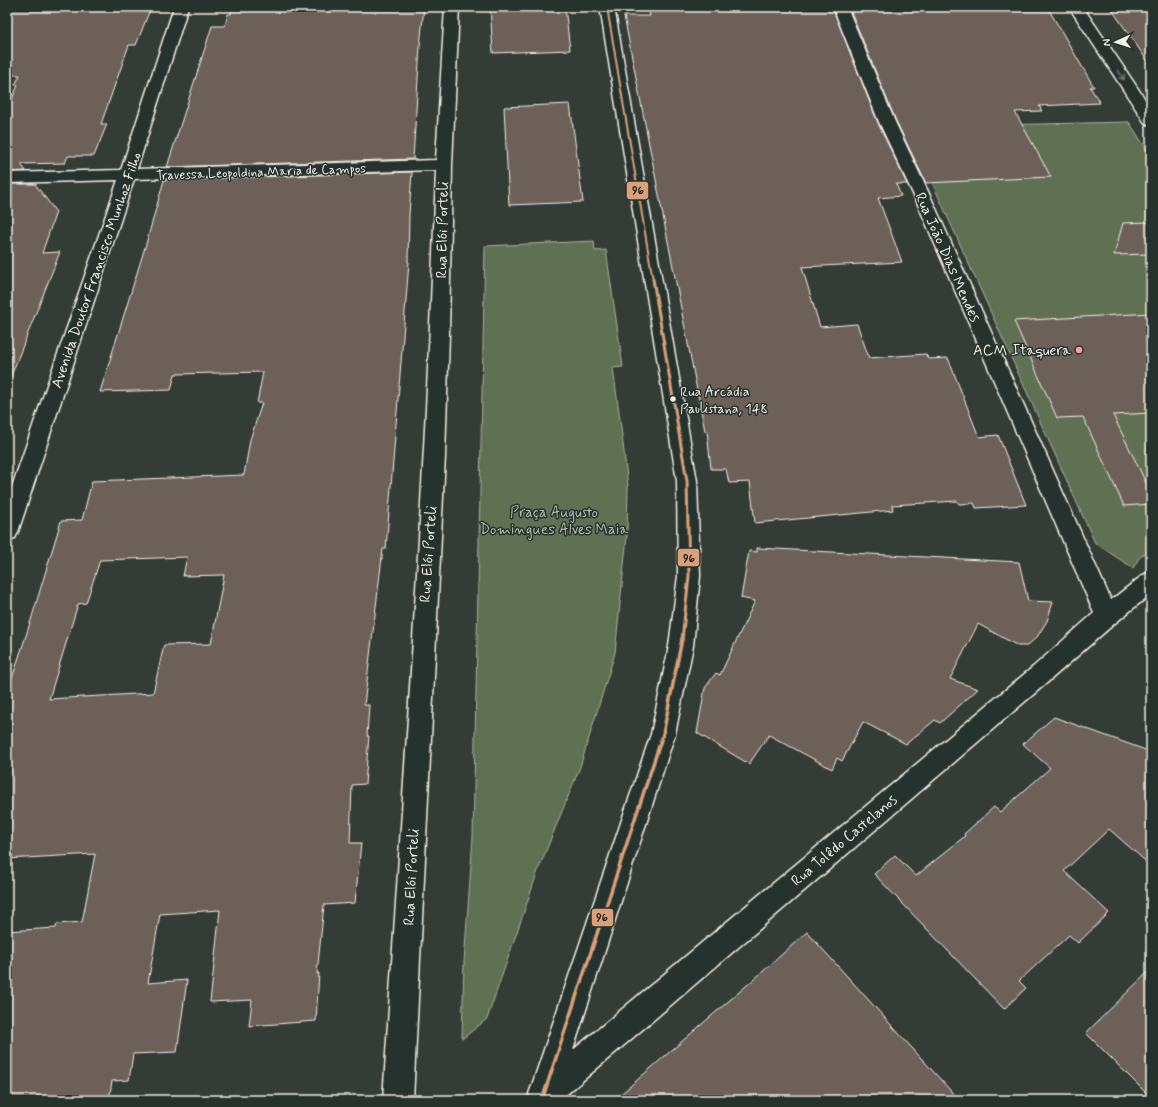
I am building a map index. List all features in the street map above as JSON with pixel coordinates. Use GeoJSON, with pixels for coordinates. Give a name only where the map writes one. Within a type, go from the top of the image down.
{"type":"FeatureCollection","features":[{"type":"Feature","properties":{"kind":"street","name":"Avenida Doutor Francisco Munhoz Filho"},"geometry":{"type":"LineString","coordinates":[[7,532],[128,175],[181,7]]}},
{"type":"Feature","properties":{"kind":"street","name":"Rua Elói Porteli"},"geometry":{"type":"LineString","coordinates":[[398,1100],[440,335],[444,165],[452,7]]}},
{"type":"Feature","properties":{"kind":"street"},"geometry":{"type":"LineString","coordinates":[[541,1097],[663,734],[681,646],[689,576],[687,481],[607,7]]}},
{"type":"Feature","properties":{"kind":"street","name":"Rua João Dias Mendes"},"geometry":{"type":"LineString","coordinates":[[840,7],[887,122],[924,200],[1107,616]]}},
{"type":"Feature","properties":{"kind":"street"},"geometry":{"type":"LineString","coordinates":[[1076,7],[1151,120]]}},
{"type":"Feature","properties":{"kind":"street","name":"Travessa Leopoldina Maria de Campos"},"geometry":{"type":"LineString","coordinates":[[7,178],[444,165]]}},
{"type":"Feature","properties":{"kind":"street","name":"Rua Tolêdo Castelanos"},"geometry":{"type":"LineString","coordinates":[[541,1097],[1151,580]]}},
{"type":"Feature","properties":{"kind":"green space","name":"ACM Itaquera"},"geometry":{"type":"Polygon","coordinates":[[[1129,122],[1151,156],[1151,549],[1139,558],[1133,568],[1095,543],[907,127],[1129,122]]]}},
{"type":"Feature","properties":{"kind":"green space","name":"Praça Augusto Domingues Alves Maia"},"geometry":{"type":"Polygon","coordinates":[[[594,241],[595,251],[606,250],[623,367],[613,368],[628,486],[627,536],[615,653],[580,767],[539,868],[487,1019],[462,1039],[464,962],[473,837],[485,246],[594,241]]]}},
{"type":"Feature","properties":{"kind":"building"},"geometry":{"type":"Polygon","coordinates":[[[7,7],[151,7],[136,45],[129,45],[101,124],[107,124],[94,156],[68,156],[65,163],[21,164],[26,171],[7,172],[7,111],[18,85],[15,85],[20,75],[7,75],[7,7]]]}},
{"type":"Feature","properties":{"kind":"building"},"geometry":{"type":"Polygon","coordinates":[[[424,7],[413,159],[167,167],[212,26],[225,26],[228,14],[231,14],[232,9],[424,7]]]}},
{"type":"Feature","properties":{"kind":"building"},"geometry":{"type":"Polygon","coordinates":[[[490,7],[565,7],[570,50],[493,53],[490,7]]]}},
{"type":"Feature","properties":{"kind":"building"},"geometry":{"type":"Polygon","coordinates":[[[648,7],[832,7],[878,123],[907,184],[896,184],[901,196],[878,198],[902,262],[802,267],[820,327],[857,324],[869,358],[926,354],[928,359],[948,358],[979,437],[998,435],[1026,505],[976,508],[974,503],[959,504],[957,501],[892,505],[893,510],[755,523],[750,482],[729,483],[726,469],[711,469],[707,431],[705,431],[624,16],[650,16],[648,7]]]}},
{"type":"Feature","properties":{"kind":"building"},"geometry":{"type":"Polygon","coordinates":[[[849,7],[1040,7],[1042,10],[1049,10],[1094,87],[1090,87],[1100,103],[1039,106],[1042,111],[1015,112],[1051,177],[926,183],[896,121],[849,7]]]}},
{"type":"Feature","properties":{"kind":"building"},"geometry":{"type":"Polygon","coordinates":[[[1110,7],[1151,7],[1151,66],[1110,7]]]}},
{"type":"Feature","properties":{"kind":"building"},"geometry":{"type":"Polygon","coordinates":[[[570,104],[583,202],[509,205],[504,107],[570,104]]]}},
{"type":"Feature","properties":{"kind":"building"},"geometry":{"type":"Polygon","coordinates":[[[412,172],[409,215],[409,262],[386,549],[383,549],[364,705],[369,705],[367,736],[369,736],[365,784],[352,785],[350,843],[361,843],[355,903],[324,905],[317,974],[319,973],[316,1021],[249,1026],[252,1000],[210,1002],[220,910],[160,914],[148,983],[187,980],[177,1052],[133,1054],[129,1080],[112,1081],[109,1100],[7,1100],[7,931],[56,928],[57,924],[82,922],[95,854],[7,859],[7,694],[61,521],[82,520],[92,481],[244,475],[250,440],[262,403],[257,403],[263,372],[175,374],[171,390],[100,392],[146,244],[164,180],[412,172]],[[187,557],[100,560],[86,603],[78,604],[49,699],[153,693],[164,645],[211,644],[224,575],[183,576],[187,557]]]}},
{"type":"Feature","properties":{"kind":"building"},"geometry":{"type":"Polygon","coordinates":[[[7,184],[35,184],[56,212],[42,253],[60,252],[9,381],[7,380],[7,184]]]}},
{"type":"Feature","properties":{"kind":"building"},"geometry":{"type":"Polygon","coordinates":[[[1151,222],[1151,254],[1114,255],[1123,223],[1151,222]]]}},
{"type":"Feature","properties":{"kind":"building"},"geometry":{"type":"Polygon","coordinates":[[[1151,313],[1151,413],[1113,415],[1151,493],[1151,504],[1124,506],[1083,417],[1057,418],[1014,321],[1151,313]]]}},
{"type":"Feature","properties":{"kind":"building"},"geometry":{"type":"Polygon","coordinates":[[[757,548],[1019,562],[1028,601],[1053,602],[1047,621],[1037,637],[1027,646],[1018,646],[978,624],[950,679],[978,689],[940,723],[935,720],[906,744],[863,722],[842,761],[837,758],[832,769],[769,735],[749,764],[697,733],[705,688],[716,673],[720,675],[755,601],[741,598],[749,551],[757,552],[757,548]]]}},
{"type":"Feature","properties":{"kind":"building"},"geometry":{"type":"Polygon","coordinates":[[[1054,717],[1151,752],[1151,866],[1109,829],[1064,871],[1109,913],[1078,943],[1069,935],[1019,981],[1026,988],[1004,1009],[874,874],[895,855],[916,876],[965,836],[964,834],[994,807],[1000,812],[1050,768],[1023,744],[1054,717]]]}},
{"type":"Feature","properties":{"kind":"building"},"geometry":{"type":"Polygon","coordinates":[[[807,932],[959,1100],[614,1100],[760,974],[807,932]]]}},
{"type":"Feature","properties":{"kind":"building"},"geometry":{"type":"Polygon","coordinates":[[[1151,969],[1151,1098],[1086,1033],[1151,969]]]}},
{"type":"Feature","properties":{"kind":"transit line","name":"96"},"geometry":{"type":"LineString","coordinates":[[544,1094],[663,734],[681,646],[689,576],[687,481],[607,7]]}},
{"type":"Feature","properties":{"kind":"place","name":"ACM Itaquera"},"geometry":{"type":"Point","coordinates":[1079,350]}},
{"type":"Feature","properties":{"kind":"place","name":"Rua Arcádia Paulistana, 148"},"geometry":{"type":"Point","coordinates":[673,399]}}]}
